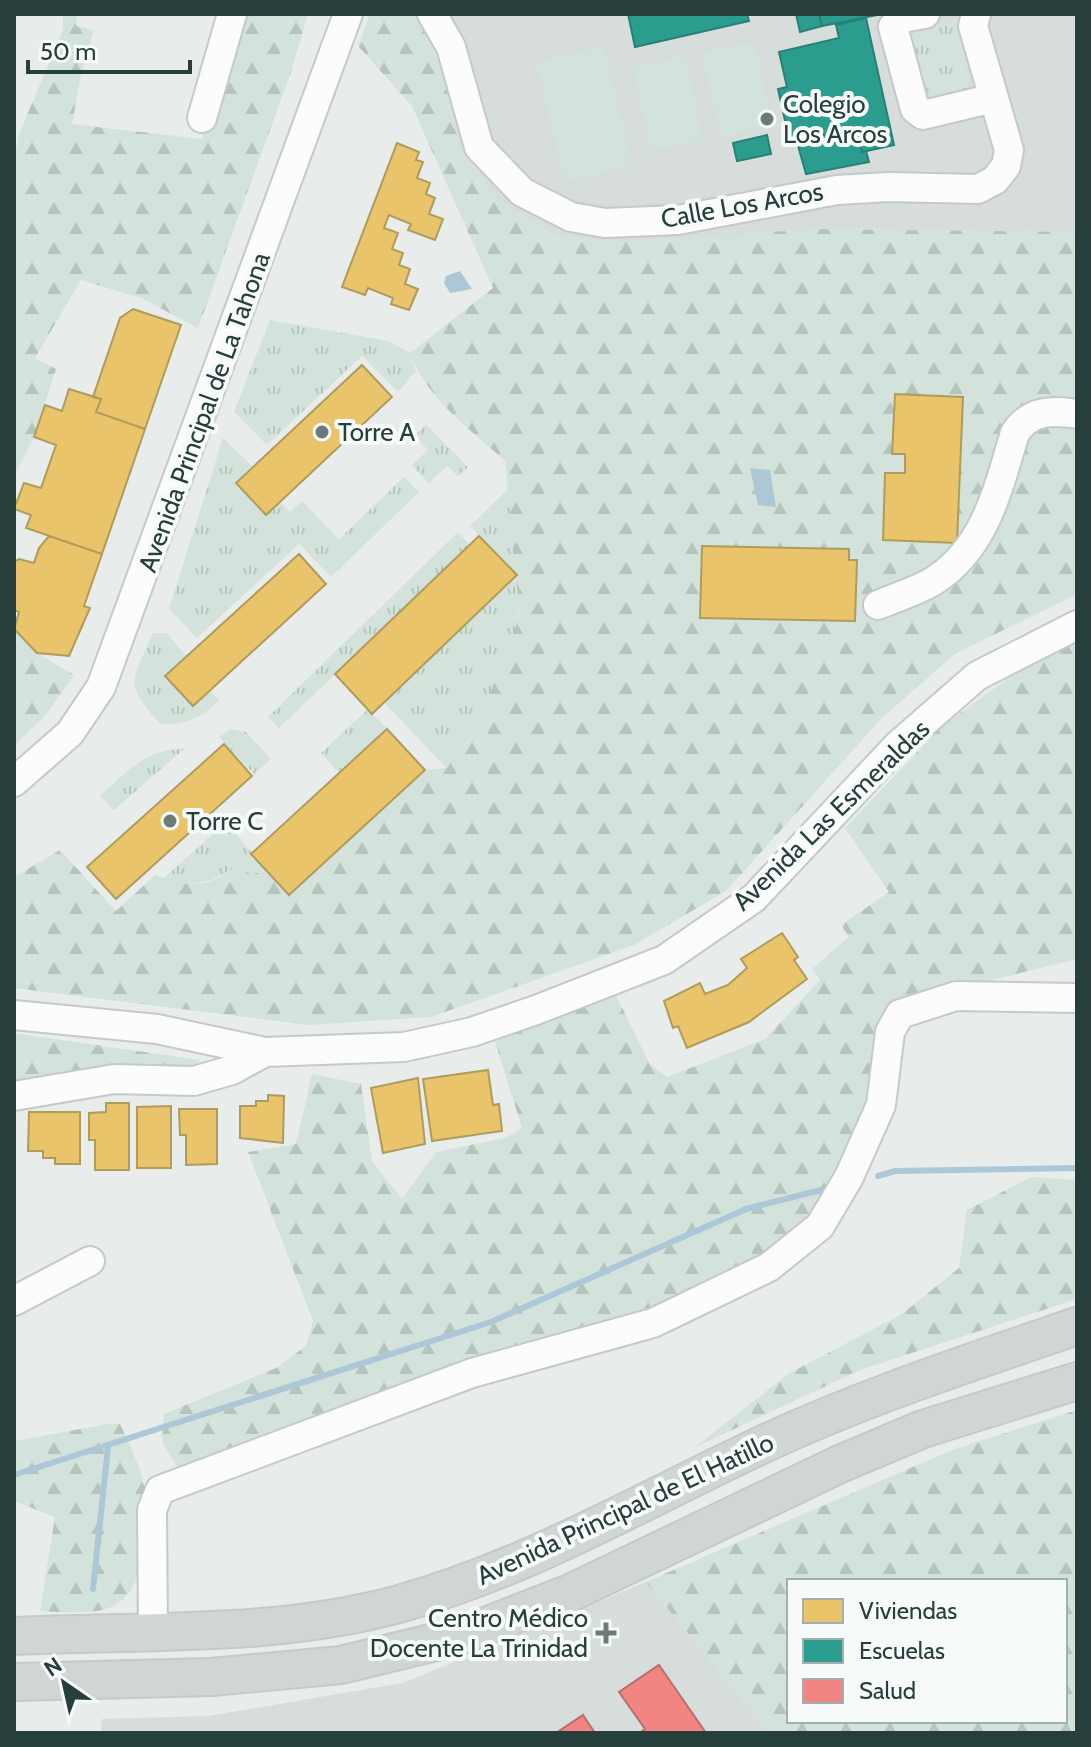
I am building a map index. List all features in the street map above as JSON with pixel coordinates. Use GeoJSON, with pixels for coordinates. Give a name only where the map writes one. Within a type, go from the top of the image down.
{"type":"FeatureCollection","features":[{"type":"Feature","properties":{"kind":"main road","name":"Avenida Principal de El Hatillo"},"geometry":{"type":"LineString","coordinates":[[14,1636],[283,1626],[399,1604],[490,1575],[668,1493],[748,1451],[873,1396],[1077,1326]]}},
{"type":"Feature","properties":{"kind":"main road","name":"Avenida Principal de El Hatillo"},"geometry":{"type":"LineString","coordinates":[[14,1682],[212,1677],[341,1665],[460,1636],[568,1594],[840,1464],[923,1429],[1077,1381]]}},
{"type":"Feature","properties":{"kind":"street"},"geometry":{"type":"LineString","coordinates":[[202,118],[232,14]]}},
{"type":"Feature","properties":{"kind":"street","name":"Avenida Principal de La Tahona"},"geometry":{"type":"LineString","coordinates":[[14,782],[70,733],[101,687],[348,14]]}},
{"type":"Feature","properties":{"kind":"street","name":"Calle Los Arcos"},"geometry":{"type":"LineString","coordinates":[[432,14],[451,47],[479,147],[522,192],[533,199],[571,217],[605,223],[678,220],[837,190],[888,187],[978,189],[995,180],[1006,166],[1009,150],[973,26],[976,14]]}},
{"type":"Feature","properties":{"kind":"street"},"geometry":{"type":"LineString","coordinates":[[925,14],[902,18],[893,27],[915,109],[923,115],[994,98]]}},
{"type":"Feature","properties":{"kind":"street"},"geometry":{"type":"LineString","coordinates":[[878,605],[933,582],[961,560],[984,526],[1015,433],[1024,419],[1040,413],[1077,414]]}},
{"type":"Feature","properties":{"kind":"street","name":"Avenida Las Esmeraldas"},"geometry":{"type":"LineString","coordinates":[[14,1015],[157,1029],[265,1052],[404,1047],[472,1032],[664,960],[754,898],[898,745],[977,676],[1077,625]]}},
{"type":"Feature","properties":{"kind":"street"},"geometry":{"type":"LineString","coordinates":[[156,1630],[160,1490],[472,1373],[653,1323],[769,1267],[820,1226],[849,1177],[881,1105],[890,1032],[900,1014],[956,996],[1077,998]]}},
{"type":"Feature","properties":{"kind":"street"},"geometry":{"type":"LineString","coordinates":[[14,1096],[114,1079],[194,1081],[232,1070],[265,1052]]}},
{"type":"Feature","properties":{"kind":"street"},"geometry":{"type":"LineString","coordinates":[[14,1301],[90,1261]]}},
{"type":"Feature","properties":{"kind":"shaded area","name":"Colegio Los Arcos"},"geometry":{"type":"Polygon","coordinates":[[[418,14],[1077,14],[1077,232],[817,229],[766,237],[610,242],[555,236],[490,195],[462,138],[430,33],[418,14]]]}},
{"type":"Feature","properties":{"kind":"shaded area","name":"Centro Médico Docente La Trinidad"},"geometry":{"type":"Polygon","coordinates":[[[646,1582],[769,1733],[101,1733],[102,1719],[208,1716],[403,1683],[646,1582]]]}},
{"type":"Feature","properties":{"kind":"green space"},"geometry":{"type":"Polygon","coordinates":[[[63,14],[77,14],[76,26],[94,30],[81,74],[72,124],[202,139],[239,14],[308,14],[291,72],[198,328],[141,298],[81,280],[35,358],[56,369],[34,437],[14,476],[14,162],[19,134],[63,30],[63,14]]]}},
{"type":"Feature","properties":{"kind":"green space"},"geometry":{"type":"Polygon","coordinates":[[[370,14],[418,14],[443,61],[462,138],[490,195],[555,236],[610,242],[817,229],[1077,232],[1077,594],[955,654],[881,719],[726,891],[634,945],[431,1017],[309,1025],[14,988],[14,877],[60,850],[116,911],[155,875],[196,884],[213,880],[235,867],[251,874],[267,871],[289,894],[425,770],[447,768],[491,689],[519,616],[505,461],[438,399],[410,353],[493,288],[412,106],[358,46],[370,14]]]}},
{"type":"Feature","properties":{"kind":"green space"},"geometry":{"type":"Polygon","coordinates":[[[957,19],[969,80],[967,87],[956,98],[932,103],[918,93],[904,39],[909,33],[957,19]]]}},
{"type":"Feature","properties":{"kind":"green space"},"geometry":{"type":"Polygon","coordinates":[[[754,42],[772,125],[721,136],[702,53],[754,42]]]}},
{"type":"Feature","properties":{"kind":"green space"},"geometry":{"type":"Polygon","coordinates":[[[603,47],[632,165],[565,182],[536,63],[603,47]]]}},
{"type":"Feature","properties":{"kind":"green space"},"geometry":{"type":"Polygon","coordinates":[[[685,56],[703,139],[651,151],[633,67],[685,56]]]}},
{"type":"Feature","properties":{"kind":"green space"},"geometry":{"type":"Polygon","coordinates":[[[270,320],[389,341],[410,353],[416,371],[398,392],[362,356],[267,445],[234,412],[270,320]]]}},
{"type":"Feature","properties":{"kind":"green space"},"geometry":{"type":"Polygon","coordinates":[[[426,424],[468,467],[458,476],[447,466],[429,483],[412,465],[428,450],[415,436],[426,424]]]}},
{"type":"Feature","properties":{"kind":"green space"},"geometry":{"type":"Polygon","coordinates":[[[223,438],[253,467],[236,483],[280,502],[290,512],[302,501],[339,539],[404,477],[419,492],[331,577],[299,544],[197,638],[169,609],[223,438]]]}},
{"type":"Feature","properties":{"kind":"green space"},"geometry":{"type":"Polygon","coordinates":[[[508,489],[517,575],[470,526],[508,489]]]}},
{"type":"Feature","properties":{"kind":"green space"},"geometry":{"type":"Polygon","coordinates":[[[458,532],[470,545],[279,728],[268,717],[458,532]]]}},
{"type":"Feature","properties":{"kind":"green space"},"geometry":{"type":"Polygon","coordinates":[[[514,578],[519,599],[517,624],[509,649],[485,702],[447,769],[384,702],[514,578]]]}},
{"type":"Feature","properties":{"kind":"green space"},"geometry":{"type":"Polygon","coordinates":[[[14,629],[37,653],[74,675],[45,716],[14,746],[14,629]]]}},
{"type":"Feature","properties":{"kind":"green space"},"geometry":{"type":"Polygon","coordinates":[[[153,633],[166,633],[187,656],[166,677],[193,706],[210,691],[219,700],[206,712],[186,722],[160,724],[140,699],[136,690],[136,672],[153,633]]]}},
{"type":"Feature","properties":{"kind":"green space"},"geometry":{"type":"Polygon","coordinates":[[[1077,641],[1077,959],[893,1004],[873,1090],[854,1146],[828,1198],[810,1222],[781,1249],[743,1273],[652,1314],[178,1468],[162,1442],[164,1414],[276,1368],[306,1346],[313,1321],[248,1152],[296,1144],[312,1074],[361,1084],[372,1161],[402,1199],[436,1152],[505,1138],[522,1128],[493,1035],[616,995],[649,1063],[667,1077],[765,1039],[820,980],[812,969],[849,937],[841,925],[889,892],[845,828],[940,728],[1007,679],[1077,641]]]}},
{"type":"Feature","properties":{"kind":"green space"},"geometry":{"type":"Polygon","coordinates":[[[368,709],[387,729],[339,773],[321,753],[368,709]]]}},
{"type":"Feature","properties":{"kind":"green space"},"geometry":{"type":"Polygon","coordinates":[[[231,729],[246,732],[271,759],[254,774],[219,737],[231,729]]]}},
{"type":"Feature","properties":{"kind":"green space"},"geometry":{"type":"Polygon","coordinates":[[[184,749],[114,810],[100,796],[128,770],[148,757],[184,749]]]}},
{"type":"Feature","properties":{"kind":"green space"},"geometry":{"type":"Polygon","coordinates":[[[226,822],[267,871],[251,874],[235,867],[217,877],[192,884],[164,878],[226,822]]]}},
{"type":"Feature","properties":{"kind":"green space"},"geometry":{"type":"Polygon","coordinates":[[[14,1033],[199,1060],[194,1081],[14,1096],[14,1033]]]}},
{"type":"Feature","properties":{"kind":"green space"},"geometry":{"type":"Polygon","coordinates":[[[1032,1177],[1077,1180],[1077,1299],[860,1370],[694,1448],[788,1374],[902,1314],[959,1268],[967,1210],[1032,1177]]]}},
{"type":"Feature","properties":{"kind":"green space"},"geometry":{"type":"Polygon","coordinates":[[[1077,1410],[1077,1733],[769,1733],[646,1582],[952,1450],[1077,1410]]]}},
{"type":"Feature","properties":{"kind":"green space"},"geometry":{"type":"Polygon","coordinates":[[[120,1424],[144,1485],[147,1535],[141,1568],[127,1595],[116,1605],[87,1612],[40,1611],[55,1517],[14,1501],[14,1441],[120,1424]]]}},
{"type":"Feature","properties":{"kind":"water"},"geometry":{"type":"Polygon","coordinates":[[[460,271],[472,289],[450,293],[444,283],[446,276],[460,271]]]}},
{"type":"Feature","properties":{"kind":"water"},"geometry":{"type":"Polygon","coordinates":[[[750,468],[770,470],[776,507],[758,505],[750,468]]]}},
{"type":"Feature","properties":{"kind":"building: Viviendas"},"geometry":{"type":"Polygon","coordinates":[[[397,143],[419,152],[416,160],[423,162],[417,178],[430,183],[426,194],[435,198],[429,214],[443,219],[435,240],[408,230],[411,224],[389,215],[384,228],[398,233],[392,249],[403,253],[399,265],[410,269],[405,284],[418,289],[409,310],[391,304],[393,298],[368,288],[365,295],[342,287],[397,143]]]}},
{"type":"Feature","properties":{"kind":"building: Viviendas"},"geometry":{"type":"Polygon","coordinates":[[[133,309],[181,325],[145,429],[96,412],[101,399],[93,397],[120,318],[133,309]]]}},
{"type":"Feature","properties":{"kind":"building: Viviendas","name":"Torre A"},"geometry":{"type":"Polygon","coordinates":[[[362,365],[392,397],[266,515],[236,483],[362,365]]]}},
{"type":"Feature","properties":{"kind":"building: Viviendas"},"geometry":{"type":"Polygon","coordinates":[[[69,389],[101,399],[96,412],[145,429],[102,554],[26,528],[31,515],[14,509],[24,483],[41,488],[56,445],[34,437],[45,405],[62,411],[69,389]]]}},
{"type":"Feature","properties":{"kind":"building: Viviendas"},"geometry":{"type":"Polygon","coordinates":[[[895,394],[963,397],[957,543],[883,540],[885,473],[905,473],[905,454],[892,454],[895,394]]]}},
{"type":"Feature","properties":{"kind":"building: Viviendas"},"geometry":{"type":"Polygon","coordinates":[[[49,536],[102,554],[84,606],[90,608],[69,656],[37,653],[14,629],[19,612],[14,610],[14,562],[19,559],[34,563],[39,548],[49,536]]]}},
{"type":"Feature","properties":{"kind":"building: Viviendas"},"geometry":{"type":"Polygon","coordinates":[[[479,536],[517,575],[372,714],[335,674],[479,536]]]}},
{"type":"Feature","properties":{"kind":"building: Viviendas"},"geometry":{"type":"Polygon","coordinates":[[[702,546],[849,549],[849,560],[857,560],[855,621],[700,618],[702,546]]]}},
{"type":"Feature","properties":{"kind":"building: Viviendas"},"geometry":{"type":"Polygon","coordinates":[[[299,554],[326,584],[193,706],[165,676],[299,554]]]}},
{"type":"Feature","properties":{"kind":"building: Viviendas"},"geometry":{"type":"Polygon","coordinates":[[[387,729],[425,770],[289,895],[251,854],[387,729]]]}},
{"type":"Feature","properties":{"kind":"building: Viviendas","name":"Torre C"},"geometry":{"type":"Polygon","coordinates":[[[224,744],[252,776],[116,899],[87,867],[224,744]]]}},
{"type":"Feature","properties":{"kind":"building: Viviendas"},"geometry":{"type":"Polygon","coordinates":[[[782,933],[798,957],[794,960],[807,979],[749,1022],[687,1048],[678,1026],[673,1028],[664,1001],[700,983],[705,994],[728,985],[747,968],[741,959],[782,933]]]}},
{"type":"Feature","properties":{"kind":"building: Viviendas"},"geometry":{"type":"Polygon","coordinates":[[[488,1070],[493,1105],[499,1104],[502,1131],[432,1141],[423,1079],[488,1070]]]}},
{"type":"Feature","properties":{"kind":"building: Viviendas"},"geometry":{"type":"Polygon","coordinates":[[[418,1078],[425,1144],[383,1153],[371,1088],[418,1078]]]}},
{"type":"Feature","properties":{"kind":"building: Viviendas"},"geometry":{"type":"Polygon","coordinates":[[[268,1095],[284,1096],[283,1143],[240,1138],[240,1106],[256,1106],[256,1101],[268,1101],[268,1095]]]}},
{"type":"Feature","properties":{"kind":"building: Viviendas"},"geometry":{"type":"Polygon","coordinates":[[[106,1103],[129,1103],[129,1170],[95,1170],[95,1140],[89,1140],[89,1113],[106,1112],[106,1103]]]}},
{"type":"Feature","properties":{"kind":"building: Viviendas"},"geometry":{"type":"Polygon","coordinates":[[[171,1106],[171,1168],[137,1168],[137,1107],[171,1106]]]}},
{"type":"Feature","properties":{"kind":"building: Viviendas"},"geometry":{"type":"Polygon","coordinates":[[[179,1109],[217,1109],[217,1164],[186,1165],[186,1135],[180,1135],[179,1109]]]}},
{"type":"Feature","properties":{"kind":"building: Viviendas"},"geometry":{"type":"Polygon","coordinates":[[[29,1112],[80,1112],[80,1164],[55,1164],[55,1158],[43,1158],[43,1151],[28,1151],[29,1112]]]}},
{"type":"Feature","properties":{"kind":"building: Escuelas"},"geometry":{"type":"Polygon","coordinates":[[[628,14],[747,14],[749,21],[635,47],[628,14]]]}},
{"type":"Feature","properties":{"kind":"building: Escuelas"},"geometry":{"type":"Polygon","coordinates":[[[796,14],[819,14],[822,26],[800,32],[796,14]]]}},
{"type":"Feature","properties":{"kind":"building: Escuelas"},"geometry":{"type":"Polygon","coordinates":[[[819,14],[882,14],[822,26],[819,14]]]}},
{"type":"Feature","properties":{"kind":"building: Escuelas"},"geometry":{"type":"Polygon","coordinates":[[[866,18],[894,145],[862,152],[857,128],[790,143],[778,89],[787,87],[779,52],[839,38],[836,25],[866,18]]]}},
{"type":"Feature","properties":{"kind":"building: Escuelas"},"geometry":{"type":"Polygon","coordinates":[[[857,128],[862,152],[866,151],[869,162],[806,174],[797,142],[857,128]]]}},
{"type":"Feature","properties":{"kind":"building: Escuelas"},"geometry":{"type":"Polygon","coordinates":[[[767,135],[771,154],[737,161],[733,143],[767,135]]]}},
{"type":"Feature","properties":{"kind":"building: Salud"},"geometry":{"type":"Polygon","coordinates":[[[659,1665],[706,1733],[639,1733],[645,1729],[619,1692],[659,1665]]]}},
{"type":"Feature","properties":{"kind":"building: Salud"},"geometry":{"type":"Polygon","coordinates":[[[583,1715],[595,1733],[556,1733],[583,1715]]]}},
{"type":"Feature","properties":{"kind":"waterway"},"geometry":{"type":"LineString","coordinates":[[878,1176],[895,1171],[1077,1168]]}},
{"type":"Feature","properties":{"kind":"waterway"},"geometry":{"type":"LineString","coordinates":[[14,1475],[491,1322],[746,1209],[821,1190]]}},
{"type":"Feature","properties":{"kind":"waterway"},"geometry":{"type":"LineString","coordinates":[[93,1589],[108,1447]]}},
{"type":"Feature","properties":{"kind":"place","name":"Colegio Los Arcos"},"geometry":{"type":"Point","coordinates":[767,119]}},
{"type":"Feature","properties":{"kind":"place","name":"Torre A"},"geometry":{"type":"Point","coordinates":[322,432]}},
{"type":"Feature","properties":{"kind":"place","name":"Torre C"},"geometry":{"type":"Point","coordinates":[170,821]}},
{"type":"Feature","properties":{"kind":"place","name":"Centro Médico Docente La Trinidad"},"geometry":{"type":"Point","coordinates":[606,1633]}}]}
